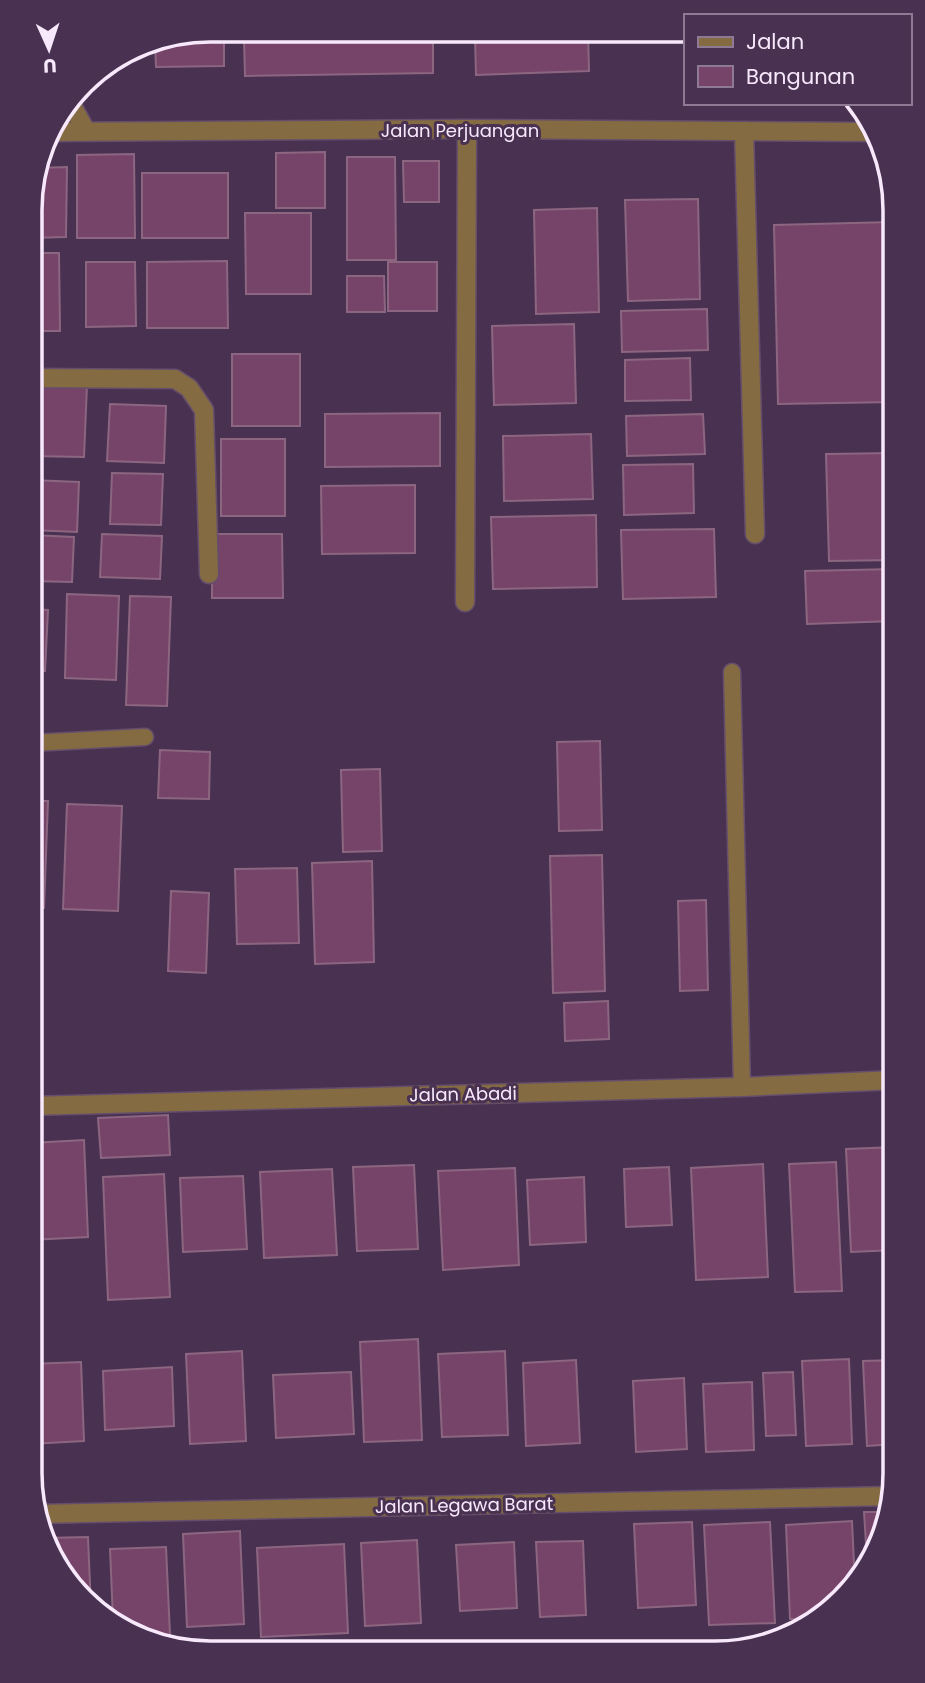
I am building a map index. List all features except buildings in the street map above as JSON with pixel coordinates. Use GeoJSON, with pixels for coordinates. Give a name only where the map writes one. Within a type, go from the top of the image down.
{"type":"FeatureCollection","features":[{"type":"Feature","properties":{"kind":"street"},"geometry":{"type":"LineString","coordinates":[[75,111],[86,131]]}},
{"type":"Feature","properties":{"kind":"street"},"geometry":{"type":"LineString","coordinates":[[465,602],[467,129]]}},
{"type":"Feature","properties":{"kind":"street","name":"Jalan Perjuangan"},"geometry":{"type":"LineString","coordinates":[[62,132],[467,129],[864,132]]}},
{"type":"Feature","properties":{"kind":"street"},"geometry":{"type":"LineString","coordinates":[[744,131],[755,534]]}},
{"type":"Feature","properties":{"kind":"street"},"geometry":{"type":"LineString","coordinates":[[42,378],[175,379],[188,388],[204,410],[209,574]]}},
{"type":"Feature","properties":{"kind":"street","name":"Jalan Abadi"},"geometry":{"type":"LineString","coordinates":[[42,1106],[743,1087],[883,1081]]}},
{"type":"Feature","properties":{"kind":"street","name":"Jalan Legawa Barat"},"geometry":{"type":"LineString","coordinates":[[47,1514],[881,1496]]}},
{"type":"Feature","properties":{"kind":"lane"},"geometry":{"type":"LineString","coordinates":[[732,672],[743,1087]]}},
{"type":"Feature","properties":{"kind":"lane"},"geometry":{"type":"LineString","coordinates":[[42,742],[145,737]]}}]}
